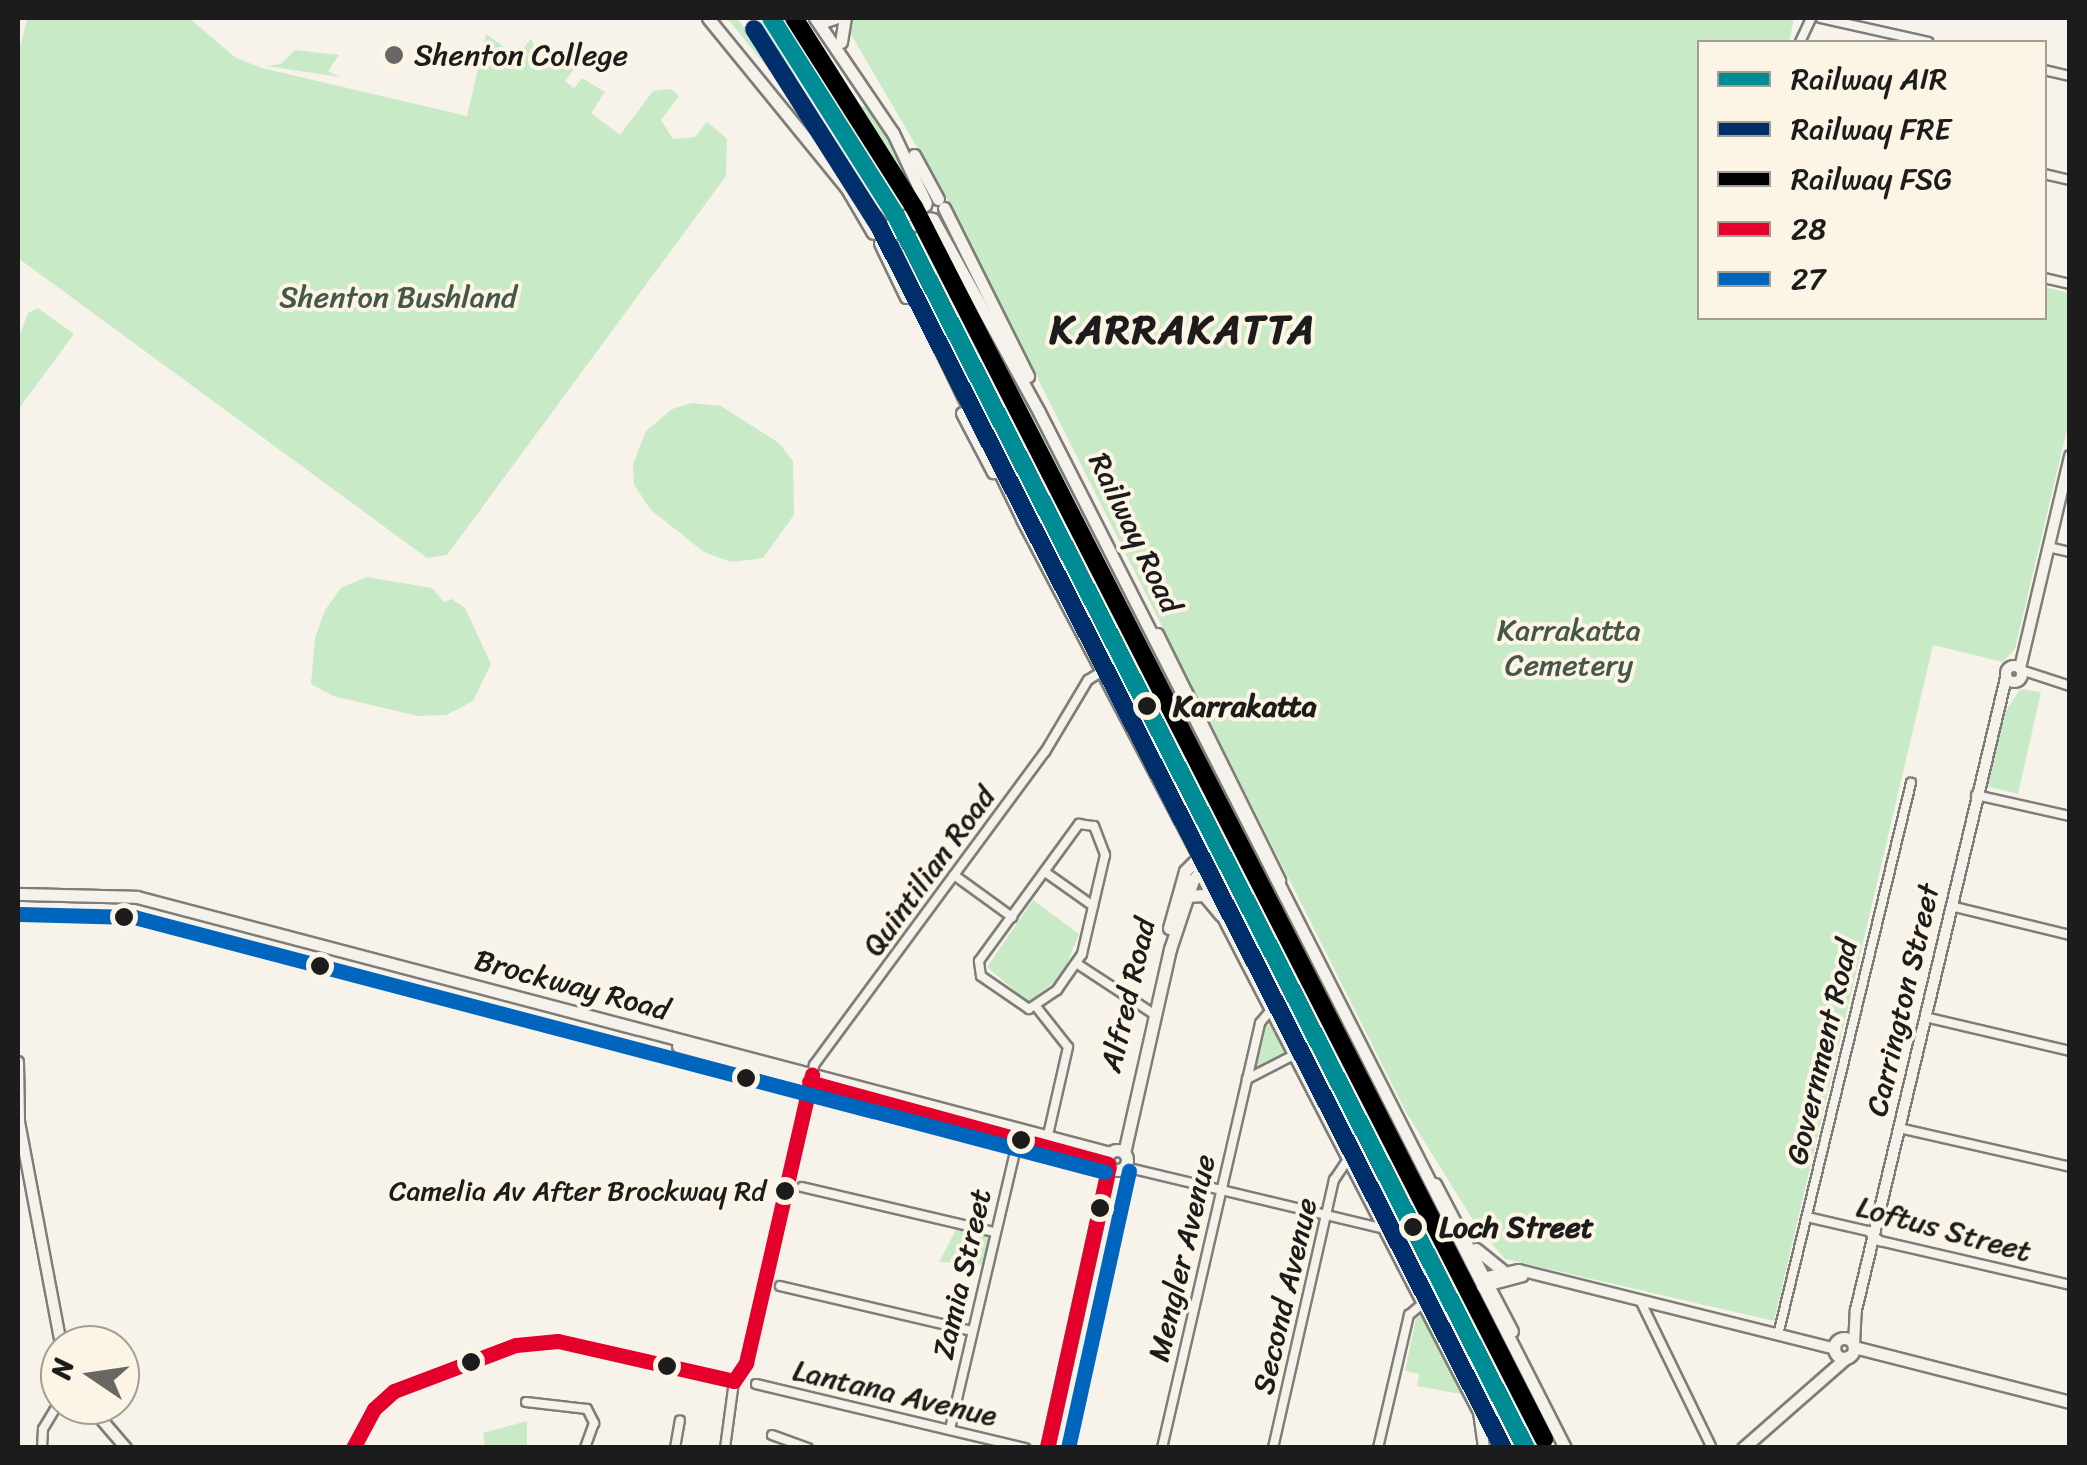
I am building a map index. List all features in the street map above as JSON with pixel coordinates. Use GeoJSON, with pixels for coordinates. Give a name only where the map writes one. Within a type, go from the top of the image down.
{"type":"FeatureCollection","features":[{"type":"Feature","properties":{"kind":"main road"},"geometry":{"type":"LineString","coordinates":[[708,18],[883,234]]}},
{"type":"Feature","properties":{"kind":"main road"},"geometry":{"type":"LineString","coordinates":[[717,18],[883,234],[1100,676],[1199,863]]}},
{"type":"Feature","properties":{"kind":"main road","name":"Railway Road"},"geometry":{"type":"LineString","coordinates":[[828,19],[933,204],[932,219],[1279,880]]}},
{"type":"Feature","properties":{"kind":"main road","name":"Railway Road"},"geometry":{"type":"LineString","coordinates":[[828,19],[933,204],[1484,1282]]}},
{"type":"Feature","properties":{"kind":"main road"},"geometry":{"type":"LineString","coordinates":[[883,234],[933,204]]}},
{"type":"Feature","properties":{"kind":"main road"},"geometry":{"type":"LineString","coordinates":[[883,234],[932,219]]}},
{"type":"Feature","properties":{"kind":"main road","name":"Alfred Road"},"geometry":{"type":"LineString","coordinates":[[1151,1013],[1199,863]]}},
{"type":"Feature","properties":{"kind":"main road","name":"Alfred Road"},"geometry":{"type":"LineString","coordinates":[[1050,1448],[1185,871],[1199,863]]}},
{"type":"Feature","properties":{"kind":"main road","name":"Brockway Road"},"geometry":{"type":"LineString","coordinates":[[18,894],[137,897],[811,1078]]}},
{"type":"Feature","properties":{"kind":"main road"},"geometry":{"type":"LineString","coordinates":[[1187,896],[1204,895],[1221,915]]}},
{"type":"Feature","properties":{"kind":"main road","name":"Brockway Road"},"geometry":{"type":"LineString","coordinates":[[18,902],[147,905],[1116,1161]]}},
{"type":"Feature","properties":{"kind":"main road"},"geometry":{"type":"LineString","coordinates":[[1421,1164],[1470,1242],[1484,1282],[1565,1448]]}},
{"type":"Feature","properties":{"kind":"main road"},"geometry":{"type":"LineString","coordinates":[[1470,1242],[1502,1270]]}},
{"type":"Feature","properties":{"kind":"main road"},"geometry":{"type":"LineString","coordinates":[[1484,1282],[1573,1448]]}},
{"type":"Feature","properties":{"kind":"main road"},"geometry":{"type":"LineString","coordinates":[[1743,1448],[1829,1372],[1845,1349],[2070,1399]]}},
{"type":"Feature","properties":{"kind":"street"},"geometry":{"type":"LineString","coordinates":[[1820,18],[1919,40]]}},
{"type":"Feature","properties":{"kind":"street","name":"Carrington Street"},"geometry":{"type":"LineString","coordinates":[[1845,1349],[1976,794],[2000,701],[2016,674],[2023,652],[2069,457]]}},
{"type":"Feature","properties":{"kind":"street","name":"Carrington Street"},"geometry":{"type":"LineString","coordinates":[[2062,487],[2070,474]]}},
{"type":"Feature","properties":{"kind":"street"},"geometry":{"type":"LineString","coordinates":[[2048,548],[2070,552]]}},
{"type":"Feature","properties":{"kind":"street"},"geometry":{"type":"LineString","coordinates":[[2016,674],[2070,686]]}},
{"type":"Feature","properties":{"kind":"street","name":"Quintilian Road"},"geometry":{"type":"LineString","coordinates":[[811,1078],[1085,688],[1100,676]]}},
{"type":"Feature","properties":{"kind":"street","name":"Government Road"},"geometry":{"type":"LineString","coordinates":[[1779,1331],[1911,783]]}},
{"type":"Feature","properties":{"kind":"street"},"geometry":{"type":"LineString","coordinates":[[1976,794],[2070,816]]}},
{"type":"Feature","properties":{"kind":"street"},"geometry":{"type":"LineString","coordinates":[[1038,1009],[1079,965],[1105,855],[1094,826],[1080,824],[978,969],[1023,1006],[1038,1009],[1068,1047],[1046,1141]]}},
{"type":"Feature","properties":{"kind":"street"},"geometry":{"type":"LineString","coordinates":[[1199,863],[1221,915],[1478,1412],[1484,1448]]}},
{"type":"Feature","properties":{"kind":"street"},"geometry":{"type":"LineString","coordinates":[[1199,863],[1237,943]]}},
{"type":"Feature","properties":{"kind":"street"},"geometry":{"type":"LineString","coordinates":[[1045,872],[1093,906]]}},
{"type":"Feature","properties":{"kind":"street"},"geometry":{"type":"LineString","coordinates":[[954,874],[1012,916]]}},
{"type":"Feature","properties":{"kind":"street"},"geometry":{"type":"LineString","coordinates":[[1951,906],[2070,935]]}},
{"type":"Feature","properties":{"kind":"street"},"geometry":{"type":"LineString","coordinates":[[1079,965],[1151,1013]]}},
{"type":"Feature","properties":{"kind":"street","name":"Mengler Avenue"},"geometry":{"type":"LineString","coordinates":[[1162,1448],[1262,1019],[1272,1010]]}},
{"type":"Feature","properties":{"kind":"street"},"geometry":{"type":"LineString","coordinates":[[1924,1017],[2070,1051]]}},
{"type":"Feature","properties":{"kind":"street"},"geometry":{"type":"LineString","coordinates":[[1247,1079],[1294,1056]]}},
{"type":"Feature","properties":{"kind":"street"},"geometry":{"type":"LineString","coordinates":[[18,1062],[19,1122],[56,1325]]}},
{"type":"Feature","properties":{"kind":"street"},"geometry":{"type":"LineString","coordinates":[[725,1448],[734,1380],[746,1363],[811,1078]]}},
{"type":"Feature","properties":{"kind":"street"},"geometry":{"type":"LineString","coordinates":[[1900,1128],[2070,1167]]}},
{"type":"Feature","properties":{"kind":"street","name":"Zamia Street"},"geometry":{"type":"LineString","coordinates":[[950,1429],[1019,1133]]}},
{"type":"Feature","properties":{"kind":"street","name":"Second Avenue"},"geometry":{"type":"LineString","coordinates":[[1272,1448],[1336,1174],[1348,1159]]}},
{"type":"Feature","properties":{"kind":"street","name":"Brockway Road"},"geometry":{"type":"LineString","coordinates":[[1116,1161],[1386,1230]]}},
{"type":"Feature","properties":{"kind":"street"},"geometry":{"type":"LineString","coordinates":[[802,1187],[994,1232]]}},
{"type":"Feature","properties":{"kind":"street","name":"Loftus Street"},"geometry":{"type":"LineString","coordinates":[[1807,1217],[2070,1284]]}},
{"type":"Feature","properties":{"kind":"street"},"geometry":{"type":"LineString","coordinates":[[1484,1282],[1502,1270],[1845,1349]]}},
{"type":"Feature","properties":{"kind":"street"},"geometry":{"type":"LineString","coordinates":[[1484,1282],[1534,1276]]}},
{"type":"Feature","properties":{"kind":"street"},"geometry":{"type":"LineString","coordinates":[[780,1286],[972,1331]]}},
{"type":"Feature","properties":{"kind":"street"},"geometry":{"type":"LineString","coordinates":[[1641,1302],[1710,1446]]}},
{"type":"Feature","properties":{"kind":"street"},"geometry":{"type":"LineString","coordinates":[[1378,1448],[1409,1314],[1422,1304]]}},
{"type":"Feature","properties":{"kind":"street"},"geometry":{"type":"LineString","coordinates":[[353,1448],[374,1410],[394,1391],[516,1344],[558,1342],[734,1380]]}},
{"type":"Feature","properties":{"kind":"street","name":"Lantana Avenue"},"geometry":{"type":"LineString","coordinates":[[756,1384],[1024,1448]]}},
{"type":"Feature","properties":{"kind":"street"},"geometry":{"type":"LineString","coordinates":[[526,1402],[587,1409],[594,1423],[584,1448]]}},
{"type":"Feature","properties":{"kind":"street"},"geometry":{"type":"LineString","coordinates":[[675,1448],[680,1420]]}},
{"type":"Feature","properties":{"kind":"street"},"geometry":{"type":"LineString","coordinates":[[106,1425],[126,1448]]}},
{"type":"Feature","properties":{"kind":"street"},"geometry":{"type":"LineString","coordinates":[[772,1436],[808,1448]]}},
{"type":"Feature","properties":{"kind":"green space","name":"Shenton Bushland"},"geometry":{"type":"Polygon","coordinates":[[[27,18],[189,18],[236,58],[262,68],[467,116],[486,34],[517,56],[531,39],[540,57],[547,49],[574,69],[565,81],[574,88],[582,78],[605,92],[591,113],[620,135],[653,91],[671,89],[679,96],[661,120],[673,139],[695,137],[707,122],[727,139],[726,176],[447,555],[427,558],[18,258],[18,56],[27,18]]]}},
{"type":"Feature","properties":{"kind":"green space"},"geometry":{"type":"Polygon","coordinates":[[[727,18],[737,18],[747,32],[762,22],[794,73],[804,113],[727,18]]]}},
{"type":"Feature","properties":{"kind":"green space","name":"Karrakatta Cemetery"},"geometry":{"type":"Polygon","coordinates":[[[848,18],[1794,18],[1789,40],[1697,40],[1697,320],[2047,320],[2047,288],[2069,293],[2069,421],[2015,649],[2003,662],[1933,645],[1774,1321],[1505,1259],[1478,1228],[1406,1112],[949,202],[846,26],[848,18]]]}},
{"type":"Feature","properties":{"kind":"green space"},"geometry":{"type":"Polygon","coordinates":[[[295,50],[339,55],[328,71],[340,77],[266,66],[281,64],[295,50]]]}},
{"type":"Feature","properties":{"kind":"green space"},"geometry":{"type":"Polygon","coordinates":[[[845,101],[869,108],[899,156],[916,193],[909,209],[875,132],[863,130],[845,101]]]}},
{"type":"Feature","properties":{"kind":"green space"},"geometry":{"type":"Polygon","coordinates":[[[954,263],[1021,393],[1009,392],[968,314],[949,275],[954,263]]]}},
{"type":"Feature","properties":{"kind":"green space"},"geometry":{"type":"Polygon","coordinates":[[[38,308],[74,334],[18,410],[19,337],[28,313],[38,308]]]}},
{"type":"Feature","properties":{"kind":"green space"},"geometry":{"type":"Polygon","coordinates":[[[692,403],[721,406],[779,443],[793,461],[794,515],[763,558],[731,562],[704,552],[651,510],[634,485],[633,464],[646,431],[672,409],[692,403]]]}},
{"type":"Feature","properties":{"kind":"green space"},"geometry":{"type":"Polygon","coordinates":[[[1027,403],[1072,491],[1063,495],[1046,475],[1019,411],[1027,403]]]}},
{"type":"Feature","properties":{"kind":"green space"},"geometry":{"type":"Polygon","coordinates":[[[367,577],[432,588],[444,602],[452,599],[465,608],[491,664],[473,701],[446,715],[418,716],[333,696],[311,684],[315,638],[325,610],[341,588],[367,577]]]}},
{"type":"Feature","properties":{"kind":"green space"},"geometry":{"type":"Polygon","coordinates":[[[2020,689],[2041,692],[2018,794],[1986,786],[2002,717],[2020,689]]]}},
{"type":"Feature","properties":{"kind":"green space"},"geometry":{"type":"Polygon","coordinates":[[[1033,900],[1079,934],[1062,976],[1028,1002],[987,967],[1033,900]]]}},
{"type":"Feature","properties":{"kind":"green space"},"geometry":{"type":"Polygon","coordinates":[[[1271,1024],[1285,1052],[1259,1067],[1254,1065],[1263,1027],[1271,1024]]]}},
{"type":"Feature","properties":{"kind":"green space"},"geometry":{"type":"Polygon","coordinates":[[[958,1226],[989,1237],[984,1265],[939,1262],[958,1226]]]}},
{"type":"Feature","properties":{"kind":"green space"},"geometry":{"type":"Polygon","coordinates":[[[1424,1314],[1466,1395],[1417,1386],[1419,1374],[1405,1371],[1416,1318],[1424,1314]]]}},
{"type":"Feature","properties":{"kind":"green space"},"geometry":{"type":"Polygon","coordinates":[[[527,1421],[527,1447],[485,1447],[483,1433],[527,1421]]]}},
{"type":"Feature","properties":{"kind":"rail line","name":"AIR"},"geometry":{"type":"LineString","coordinates":[[771,18],[896,216],[1526,1448]]}},
{"type":"Feature","properties":{"kind":"rail line","name":"FSG"},"geometry":{"type":"LineString","coordinates":[[794,18],[914,207],[1544,1439]]}},
{"type":"Feature","properties":{"kind":"rail line","name":"FRE"},"geometry":{"type":"LineString","coordinates":[[754,29],[879,226],[1503,1448]]}},
{"type":"Feature","properties":{"kind":"transit line","name":"27"},"geometry":{"type":"LineString","coordinates":[[18,914],[134,917],[1105,1172]]}},
{"type":"Feature","properties":{"kind":"transit line","name":"28"},"geometry":{"type":"LineString","coordinates":[[734,1381],[746,1363],[812,1074]]}},
{"type":"Feature","properties":{"kind":"transit line","name":"28"},"geometry":{"type":"LineString","coordinates":[[809,1082],[1108,1164]]}},
{"type":"Feature","properties":{"kind":"transit line","name":"28"},"geometry":{"type":"LineString","coordinates":[[1047,1448],[1109,1167]]}},
{"type":"Feature","properties":{"kind":"transit line","name":"27"},"geometry":{"type":"LineString","coordinates":[[1068,1448],[1129,1171]]}},
{"type":"Feature","properties":{"kind":"transit line","name":"28"},"geometry":{"type":"LineString","coordinates":[[353,1448],[374,1409],[394,1391],[516,1345],[558,1341],[734,1381]]}},
{"type":"Feature","properties":{"kind":"place","name":"Shenton College"},"geometry":{"type":"Point","coordinates":[394,55]}},
{"type":"Feature","properties":{"kind":"place","name":"Karrakatta"},"geometry":{"type":"Point","coordinates":[1147,706]}},
{"type":"Feature","properties":{"kind":"place","name":"Camelia Av After Brockway Rd"},"geometry":{"type":"Point","coordinates":[785,1191]}},
{"type":"Feature","properties":{"kind":"place","name":"Loch Street"},"geometry":{"type":"Point","coordinates":[1413,1227]}},
{"type":"Feature","properties":{"kind":"district","name":"KARRAKATTA"},"geometry":{"type":"Point","coordinates":[1183,330]}}]}
